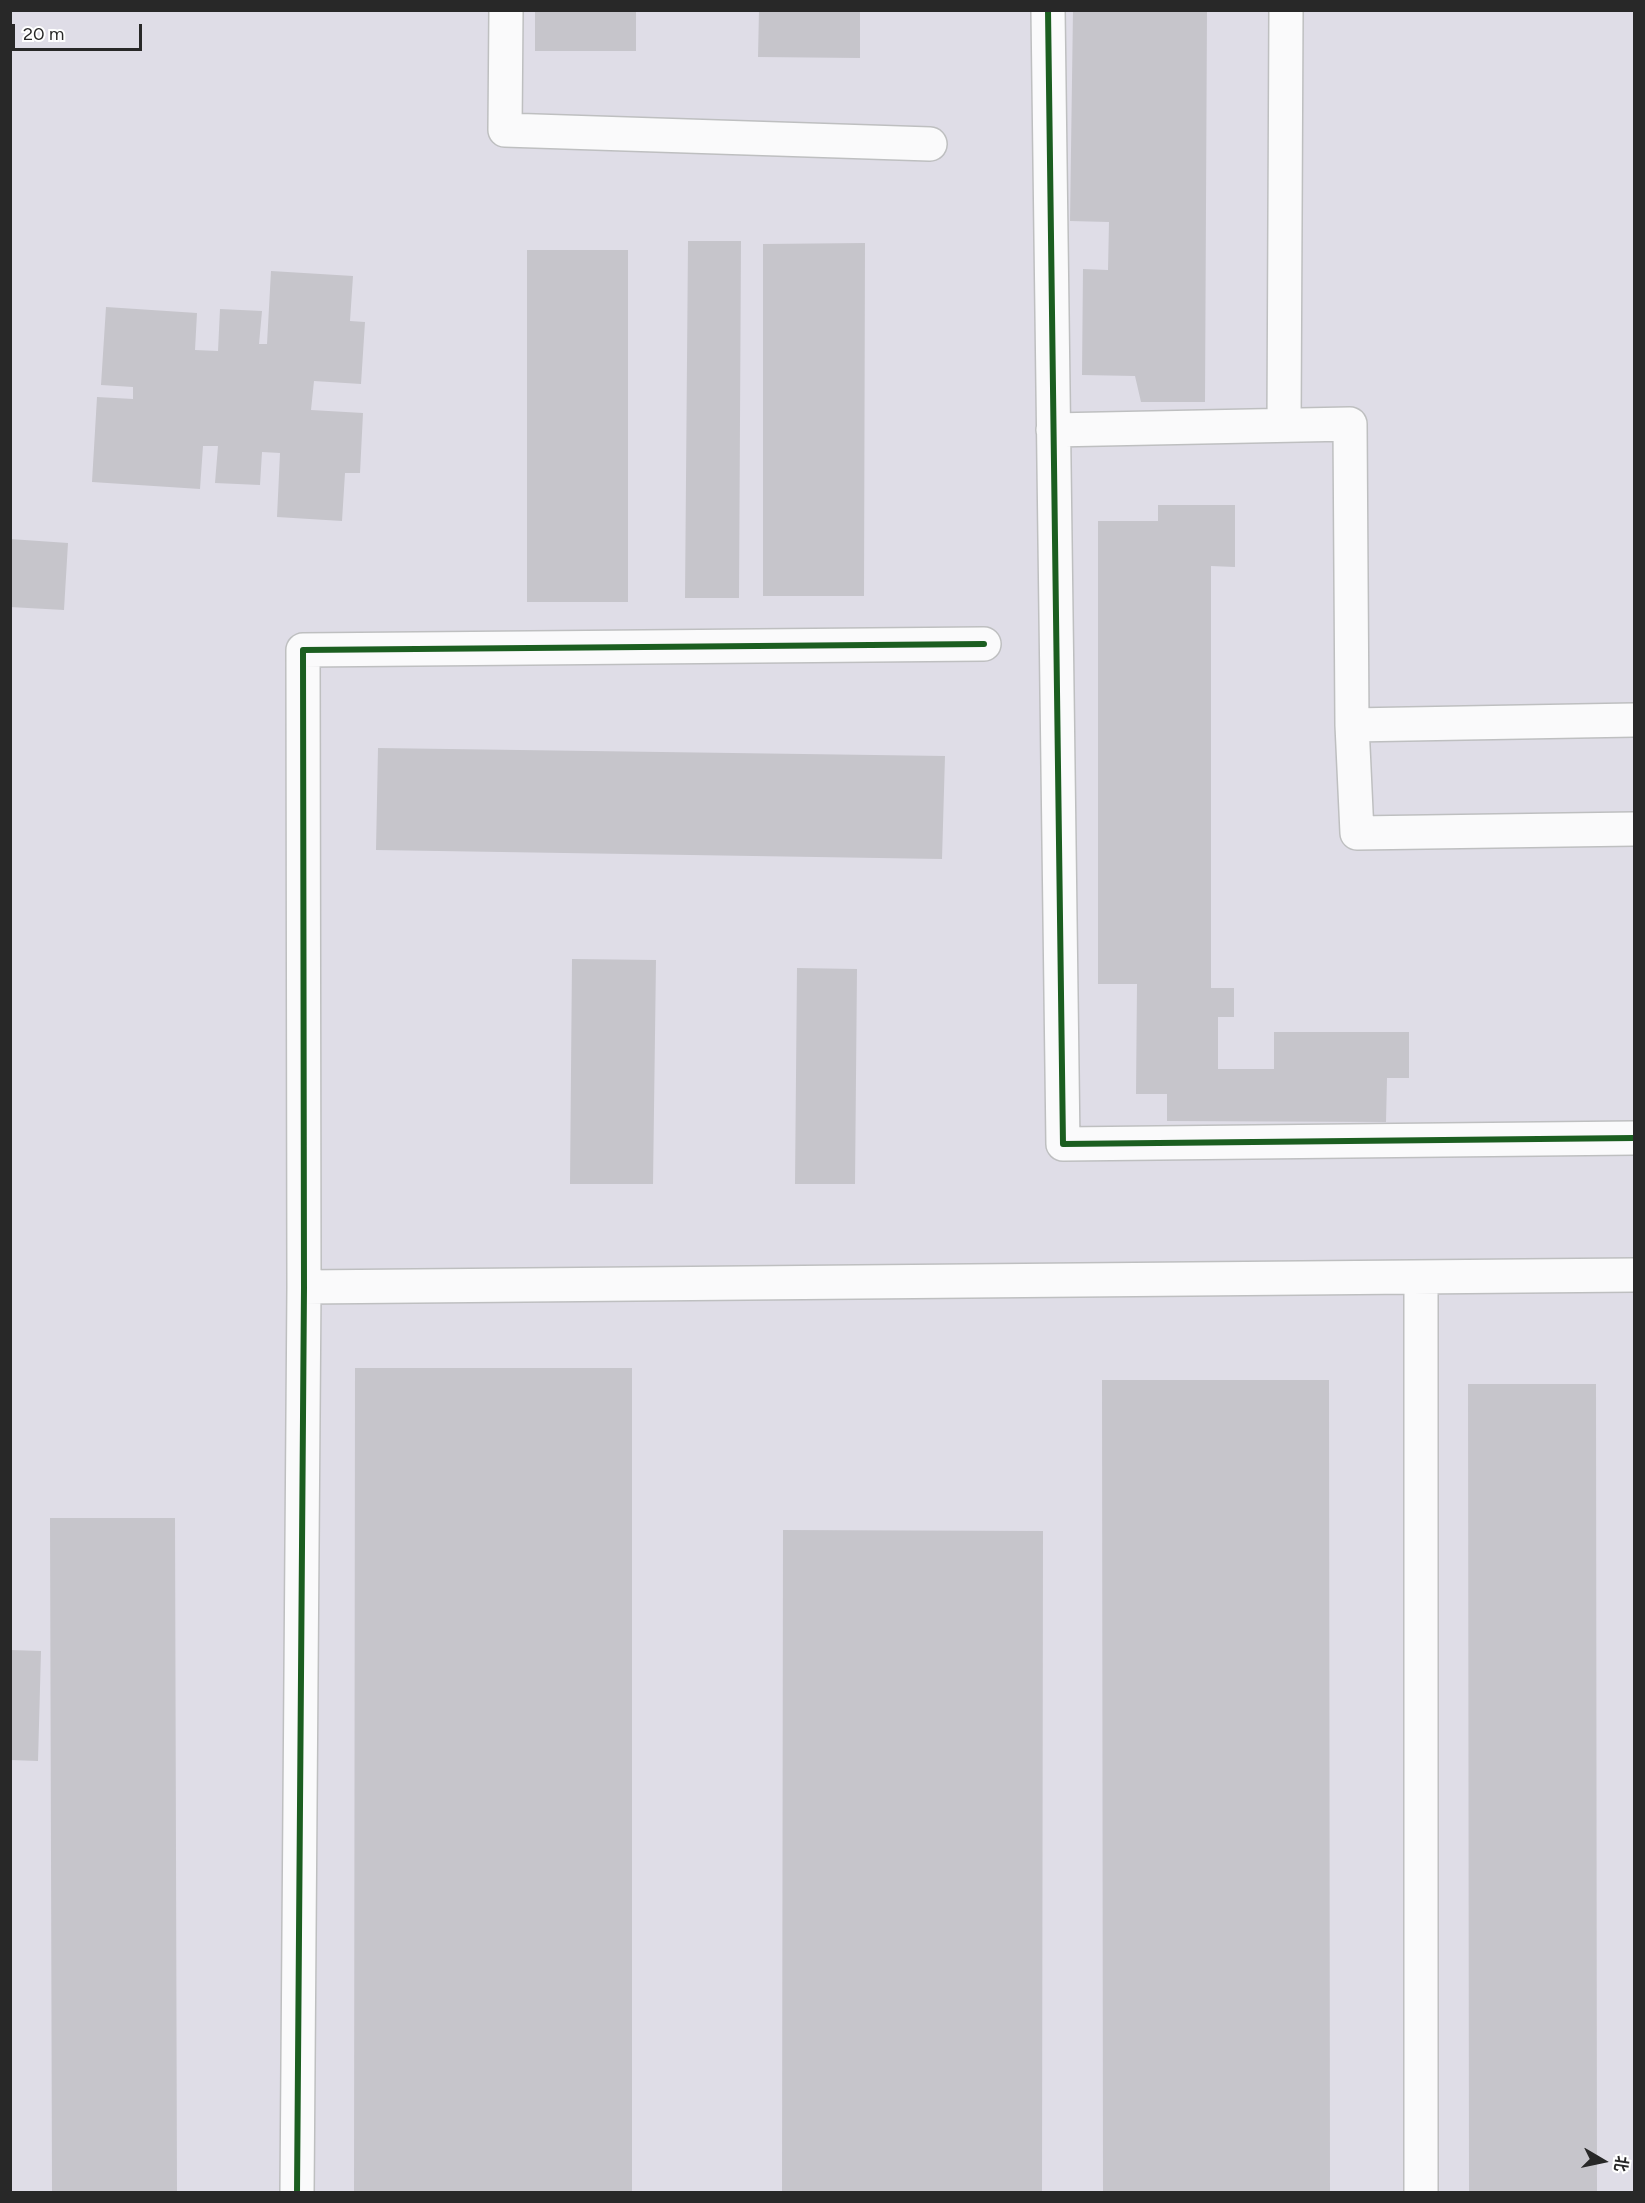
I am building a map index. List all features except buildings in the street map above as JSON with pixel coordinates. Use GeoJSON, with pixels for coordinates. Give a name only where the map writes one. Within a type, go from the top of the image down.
{"type":"FeatureCollection","features":[{"type":"Feature","properties":{"kind":"street"},"geometry":{"type":"LineString","coordinates":[[507,10],[505,130],[930,144]]}},
{"type":"Feature","properties":{"kind":"street"},"geometry":{"type":"LineString","coordinates":[[1048,10],[1063,1144],[1635,1138]]}},
{"type":"Feature","properties":{"kind":"street"},"geometry":{"type":"LineString","coordinates":[[1284,425],[1286,10]]}},
{"type":"Feature","properties":{"kind":"street"},"geometry":{"type":"LineString","coordinates":[[1053,429],[1350,424],[1352,725],[1357,833],[1635,829]]}},
{"type":"Feature","properties":{"kind":"street"},"geometry":{"type":"LineString","coordinates":[[297,2193],[304,1287],[303,650],[984,644]]}},
{"type":"Feature","properties":{"kind":"street"},"geometry":{"type":"LineString","coordinates":[[1352,725],[1635,720]]}},
{"type":"Feature","properties":{"kind":"street"},"geometry":{"type":"LineString","coordinates":[[304,1287],[1635,1275]]}},
{"type":"Feature","properties":{"kind":"street"},"geometry":{"type":"LineString","coordinates":[[1420,1277],[1421,2193]]}},
{"type":"Feature","properties":{"kind":"cycle path"},"geometry":{"type":"LineString","coordinates":[[1048,10],[1063,1144],[1634,1138]]}},
{"type":"Feature","properties":{"kind":"cycle path"},"geometry":{"type":"LineString","coordinates":[[297,2192],[304,1287],[303,650],[984,644]]}}]}
